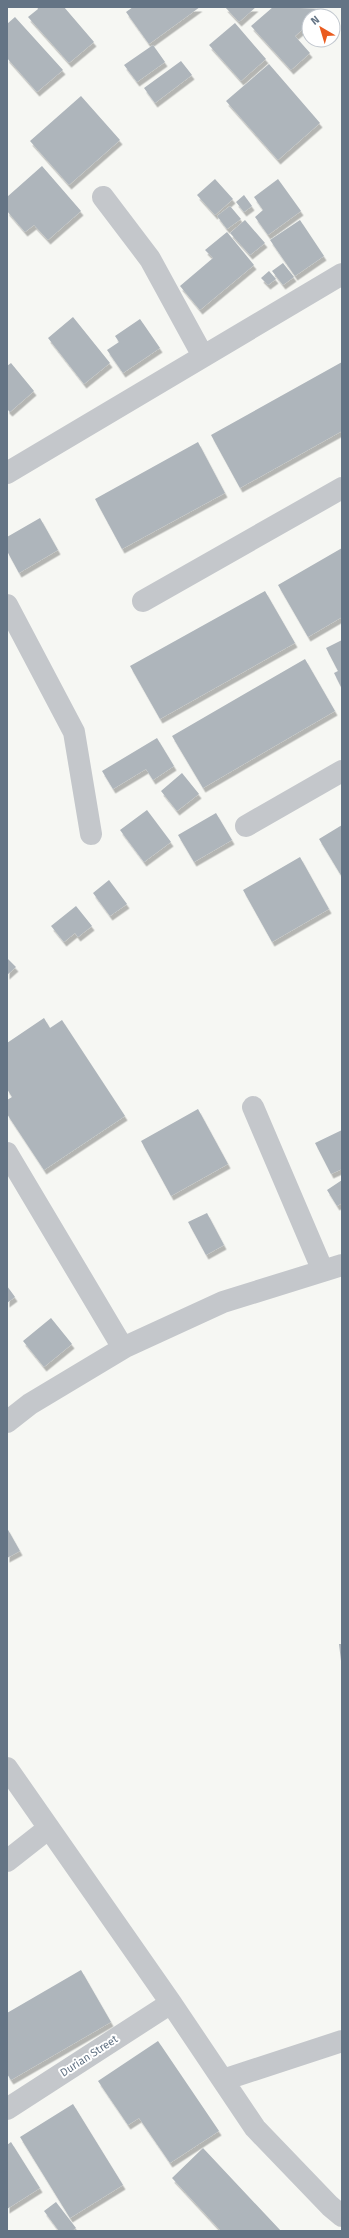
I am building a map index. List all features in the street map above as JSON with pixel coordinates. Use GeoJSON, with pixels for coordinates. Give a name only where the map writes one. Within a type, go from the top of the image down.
{"type":"FeatureCollection","features":[{"type":"Feature","properties":{"kind":"street"},"geometry":{"type":"LineString","coordinates":[[103,197],[150,259],[203,356]]}},
{"type":"Feature","properties":{"kind":"street"},"geometry":{"type":"LineString","coordinates":[[7,473],[342,274]]}},
{"type":"Feature","properties":{"kind":"street"},"geometry":{"type":"LineString","coordinates":[[143,601],[342,488]]}},
{"type":"Feature","properties":{"kind":"street"},"geometry":{"type":"LineString","coordinates":[[7,605],[74,732],[91,834]]}},
{"type":"Feature","properties":{"kind":"street"},"geometry":{"type":"LineString","coordinates":[[246,826],[342,771]]}},
{"type":"Feature","properties":{"kind":"street"},"geometry":{"type":"LineString","coordinates":[[7,1422],[30,1404],[123,1348],[223,1302],[332,1268],[253,1107]]}},
{"type":"Feature","properties":{"kind":"street"},"geometry":{"type":"LineString","coordinates":[[7,1153],[123,1348]]}},
{"type":"Feature","properties":{"kind":"street"},"geometry":{"type":"LineString","coordinates":[[7,1768],[172,2003],[256,2128],[330,2206],[342,2216]]}},
{"type":"Feature","properties":{"kind":"street"},"geometry":{"type":"LineString","coordinates":[[7,1861],[49,1828]]}},
{"type":"Feature","properties":{"kind":"street","name":"Durian Street"},"geometry":{"type":"LineString","coordinates":[[7,2109],[172,2003]]}},
{"type":"Feature","properties":{"kind":"street"},"geometry":{"type":"LineString","coordinates":[[223,2080],[342,2041]]}},
{"type":"Feature","properties":{"kind":"building"},"geometry":{"type":"Polygon","coordinates":[[[37,7],[64,7],[94,42],[69,63],[28,17],[38,9],[37,7]]]}},
{"type":"Feature","properties":{"kind":"building"},"geometry":{"type":"Polygon","coordinates":[[[133,7],[200,7],[149,44],[126,12],[133,7]]]}},
{"type":"Feature","properties":{"kind":"building"},"geometry":{"type":"Polygon","coordinates":[[[225,7],[256,7],[239,22],[225,7]]]}},
{"type":"Feature","properties":{"kind":"building"},"geometry":{"type":"Polygon","coordinates":[[[273,7],[301,8],[301,31],[295,36],[301,43],[301,48],[306,48],[310,53],[291,70],[251,26],[273,7]]]}},
{"type":"Feature","properties":{"kind":"building"},"geometry":{"type":"Polygon","coordinates":[[[15,17],[63,70],[37,92],[7,58],[7,24],[15,17]]]}},
{"type":"Feature","properties":{"kind":"building"},"geometry":{"type":"Polygon","coordinates":[[[235,23],[266,59],[241,81],[209,45],[235,23]]]}},
{"type":"Feature","properties":{"kind":"building"},"geometry":{"type":"Polygon","coordinates":[[[153,45],[165,62],[137,82],[124,65],[153,45]]]}},
{"type":"Feature","properties":{"kind":"building"},"geometry":{"type":"Polygon","coordinates":[[[181,61],[192,75],[155,103],[144,88],[181,61]]]}},
{"type":"Feature","properties":{"kind":"building"},"geometry":{"type":"Polygon","coordinates":[[[269,64],[320,123],[278,160],[226,101],[269,64]]]}},
{"type":"Feature","properties":{"kind":"building"},"geometry":{"type":"Polygon","coordinates":[[[81,96],[120,140],[69,185],[30,141],[81,96]]]}},
{"type":"Feature","properties":{"kind":"building"},"geometry":{"type":"Polygon","coordinates":[[[42,166],[81,211],[48,240],[34,225],[25,232],[7,211],[7,197],[42,166]]]}},
{"type":"Feature","properties":{"kind":"building"},"geometry":{"type":"Polygon","coordinates":[[[215,179],[233,199],[215,215],[197,195],[215,179]]]}},
{"type":"Feature","properties":{"kind":"building"},"geometry":{"type":"Polygon","coordinates":[[[278,179],[301,211],[268,235],[255,217],[263,210],[254,197],[278,179]]]}},
{"type":"Feature","properties":{"kind":"building"},"geometry":{"type":"Polygon","coordinates":[[[244,195],[252,206],[244,212],[236,202],[244,195]]]}},
{"type":"Feature","properties":{"kind":"building"},"geometry":{"type":"Polygon","coordinates":[[[230,206],[241,219],[227,229],[217,216],[230,206]]]}},
{"type":"Feature","properties":{"kind":"building"},"geometry":{"type":"Polygon","coordinates":[[[245,220],[265,243],[250,255],[230,233],[245,220]]]}},
{"type":"Feature","properties":{"kind":"building"},"geometry":{"type":"Polygon","coordinates":[[[300,220],[324,256],[295,276],[270,240],[300,220]]]}},
{"type":"Feature","properties":{"kind":"building"},"geometry":{"type":"Polygon","coordinates":[[[227,232],[254,265],[200,310],[180,286],[213,258],[205,250],[227,232]]]}},
{"type":"Feature","properties":{"kind":"building"},"geometry":{"type":"Polygon","coordinates":[[[283,263],[294,277],[283,285],[272,271],[283,263]]]}},
{"type":"Feature","properties":{"kind":"building"},"geometry":{"type":"Polygon","coordinates":[[[269,271],[276,279],[268,285],[261,278],[269,271]]]}},
{"type":"Feature","properties":{"kind":"building"},"geometry":{"type":"Polygon","coordinates":[[[73,317],[110,363],[84,384],[48,338],[73,317]]]}},
{"type":"Feature","properties":{"kind":"building"},"geometry":{"type":"Polygon","coordinates":[[[140,319],[160,348],[123,373],[107,350],[119,342],[115,336],[140,319]]]}},
{"type":"Feature","properties":{"kind":"building"},"geometry":{"type":"Polygon","coordinates":[[[342,362],[342,431],[240,488],[211,435],[342,362]]]}},
{"type":"Feature","properties":{"kind":"building"},"geometry":{"type":"Polygon","coordinates":[[[11,363],[34,391],[10,412],[7,409],[7,366],[11,363]]]}},
{"type":"Feature","properties":{"kind":"building"},"geometry":{"type":"Polygon","coordinates":[[[198,442],[225,493],[122,549],[95,499],[198,442]]]}},
{"type":"Feature","properties":{"kind":"building"},"geometry":{"type":"Polygon","coordinates":[[[40,518],[58,550],[19,573],[7,551],[7,537],[40,518]]]}},
{"type":"Feature","properties":{"kind":"building"},"geometry":{"type":"Polygon","coordinates":[[[342,548],[342,617],[308,637],[278,585],[342,548]]]}},
{"type":"Feature","properties":{"kind":"building"},"geometry":{"type":"Polygon","coordinates":[[[265,591],[295,643],[160,719],[130,666],[265,591]]]}},
{"type":"Feature","properties":{"kind":"building"},"geometry":{"type":"Polygon","coordinates":[[[342,640],[342,689],[334,673],[338,671],[326,648],[342,640]]]}},
{"type":"Feature","properties":{"kind":"building"},"geometry":{"type":"Polygon","coordinates":[[[305,659],[335,711],[203,788],[172,736],[305,659]]]}},
{"type":"Feature","properties":{"kind":"building"},"geometry":{"type":"Polygon","coordinates":[[[157,738],[174,766],[153,780],[146,769],[113,789],[102,771],[157,738]]]}},
{"type":"Feature","properties":{"kind":"building"},"geometry":{"type":"Polygon","coordinates":[[[182,773],[199,794],[177,811],[161,791],[182,773]]]}},
{"type":"Feature","properties":{"kind":"building"},"geometry":{"type":"Polygon","coordinates":[[[147,810],[171,842],[144,862],[120,830],[147,810]]]}},
{"type":"Feature","properties":{"kind":"building"},"geometry":{"type":"Polygon","coordinates":[[[216,813],[232,840],[194,862],[178,835],[216,813]]]}},
{"type":"Feature","properties":{"kind":"building"},"geometry":{"type":"Polygon","coordinates":[[[342,825],[342,877],[319,839],[342,825]]]}},
{"type":"Feature","properties":{"kind":"building"},"geometry":{"type":"Polygon","coordinates":[[[300,857],[329,909],[272,942],[243,890],[300,857]]]}},
{"type":"Feature","properties":{"kind":"building"},"geometry":{"type":"Polygon","coordinates":[[[109,880],[127,904],[110,916],[93,893],[109,880]]]}},
{"type":"Feature","properties":{"kind":"building"},"geometry":{"type":"Polygon","coordinates":[[[76,906],[92,926],[78,937],[75,933],[64,942],[51,926],[76,906]]]}},
{"type":"Feature","properties":{"kind":"building"},"geometry":{"type":"Polygon","coordinates":[[[7,958],[16,967],[7,975],[7,958]]]}},
{"type":"Feature","properties":{"kind":"building"},"geometry":{"type":"Polygon","coordinates":[[[44,1018],[50,1028],[62,1020],[125,1116],[44,1170],[7,1114],[7,1100],[12,1097],[7,1089],[7,1043],[44,1018]]]}},
{"type":"Feature","properties":{"kind":"building"},"geometry":{"type":"Polygon","coordinates":[[[198,1109],[228,1164],[171,1196],[141,1141],[198,1109]]]}},
{"type":"Feature","properties":{"kind":"building"},"geometry":{"type":"Polygon","coordinates":[[[342,1130],[342,1169],[331,1174],[315,1143],[342,1130]]]}},
{"type":"Feature","properties":{"kind":"building"},"geometry":{"type":"Polygon","coordinates":[[[342,1180],[342,1203],[337,1206],[327,1190],[342,1180]]]}},
{"type":"Feature","properties":{"kind":"building"},"geometry":{"type":"Polygon","coordinates":[[[207,1213],[224,1245],[206,1255],[188,1222],[207,1213]]]}},
{"type":"Feature","properties":{"kind":"building"},"geometry":{"type":"Polygon","coordinates":[[[7,1286],[15,1297],[7,1303],[7,1286]]]}},
{"type":"Feature","properties":{"kind":"building"},"geometry":{"type":"Polygon","coordinates":[[[51,1318],[72,1344],[44,1367],[23,1341],[51,1318]]]}},
{"type":"Feature","properties":{"kind":"building"},"geometry":{"type":"Polygon","coordinates":[[[7,1528],[20,1551],[7,1558],[7,1528]]]}},
{"type":"Feature","properties":{"kind":"building"},"geometry":{"type":"Polygon","coordinates":[[[339,1644],[342,1644],[342,1661],[341,1661],[339,1644]]]}},
{"type":"Feature","properties":{"kind":"building"},"geometry":{"type":"Polygon","coordinates":[[[81,1970],[111,2022],[11,2080],[7,2074],[7,2013],[81,1970]]]}},
{"type":"Feature","properties":{"kind":"building"},"geometry":{"type":"Polygon","coordinates":[[[158,2041],[219,2131],[170,2163],[139,2118],[128,2125],[98,2081],[158,2041]]]}},
{"type":"Feature","properties":{"kind":"building"},"geometry":{"type":"Polygon","coordinates":[[[73,2104],[123,2185],[70,2218],[20,2137],[73,2104]]]}},
{"type":"Feature","properties":{"kind":"building"},"geometry":{"type":"Polygon","coordinates":[[[11,2142],[40,2188],[7,2209],[7,2145],[11,2142]]]}},
{"type":"Feature","properties":{"kind":"building"},"geometry":{"type":"Polygon","coordinates":[[[203,2148],[281,2231],[221,2231],[172,2178],[203,2148]]]}},
{"type":"Feature","properties":{"kind":"building"},"geometry":{"type":"Polygon","coordinates":[[[56,2202],[76,2228],[72,2231],[59,2231],[44,2211],[56,2202]]]}}]}
